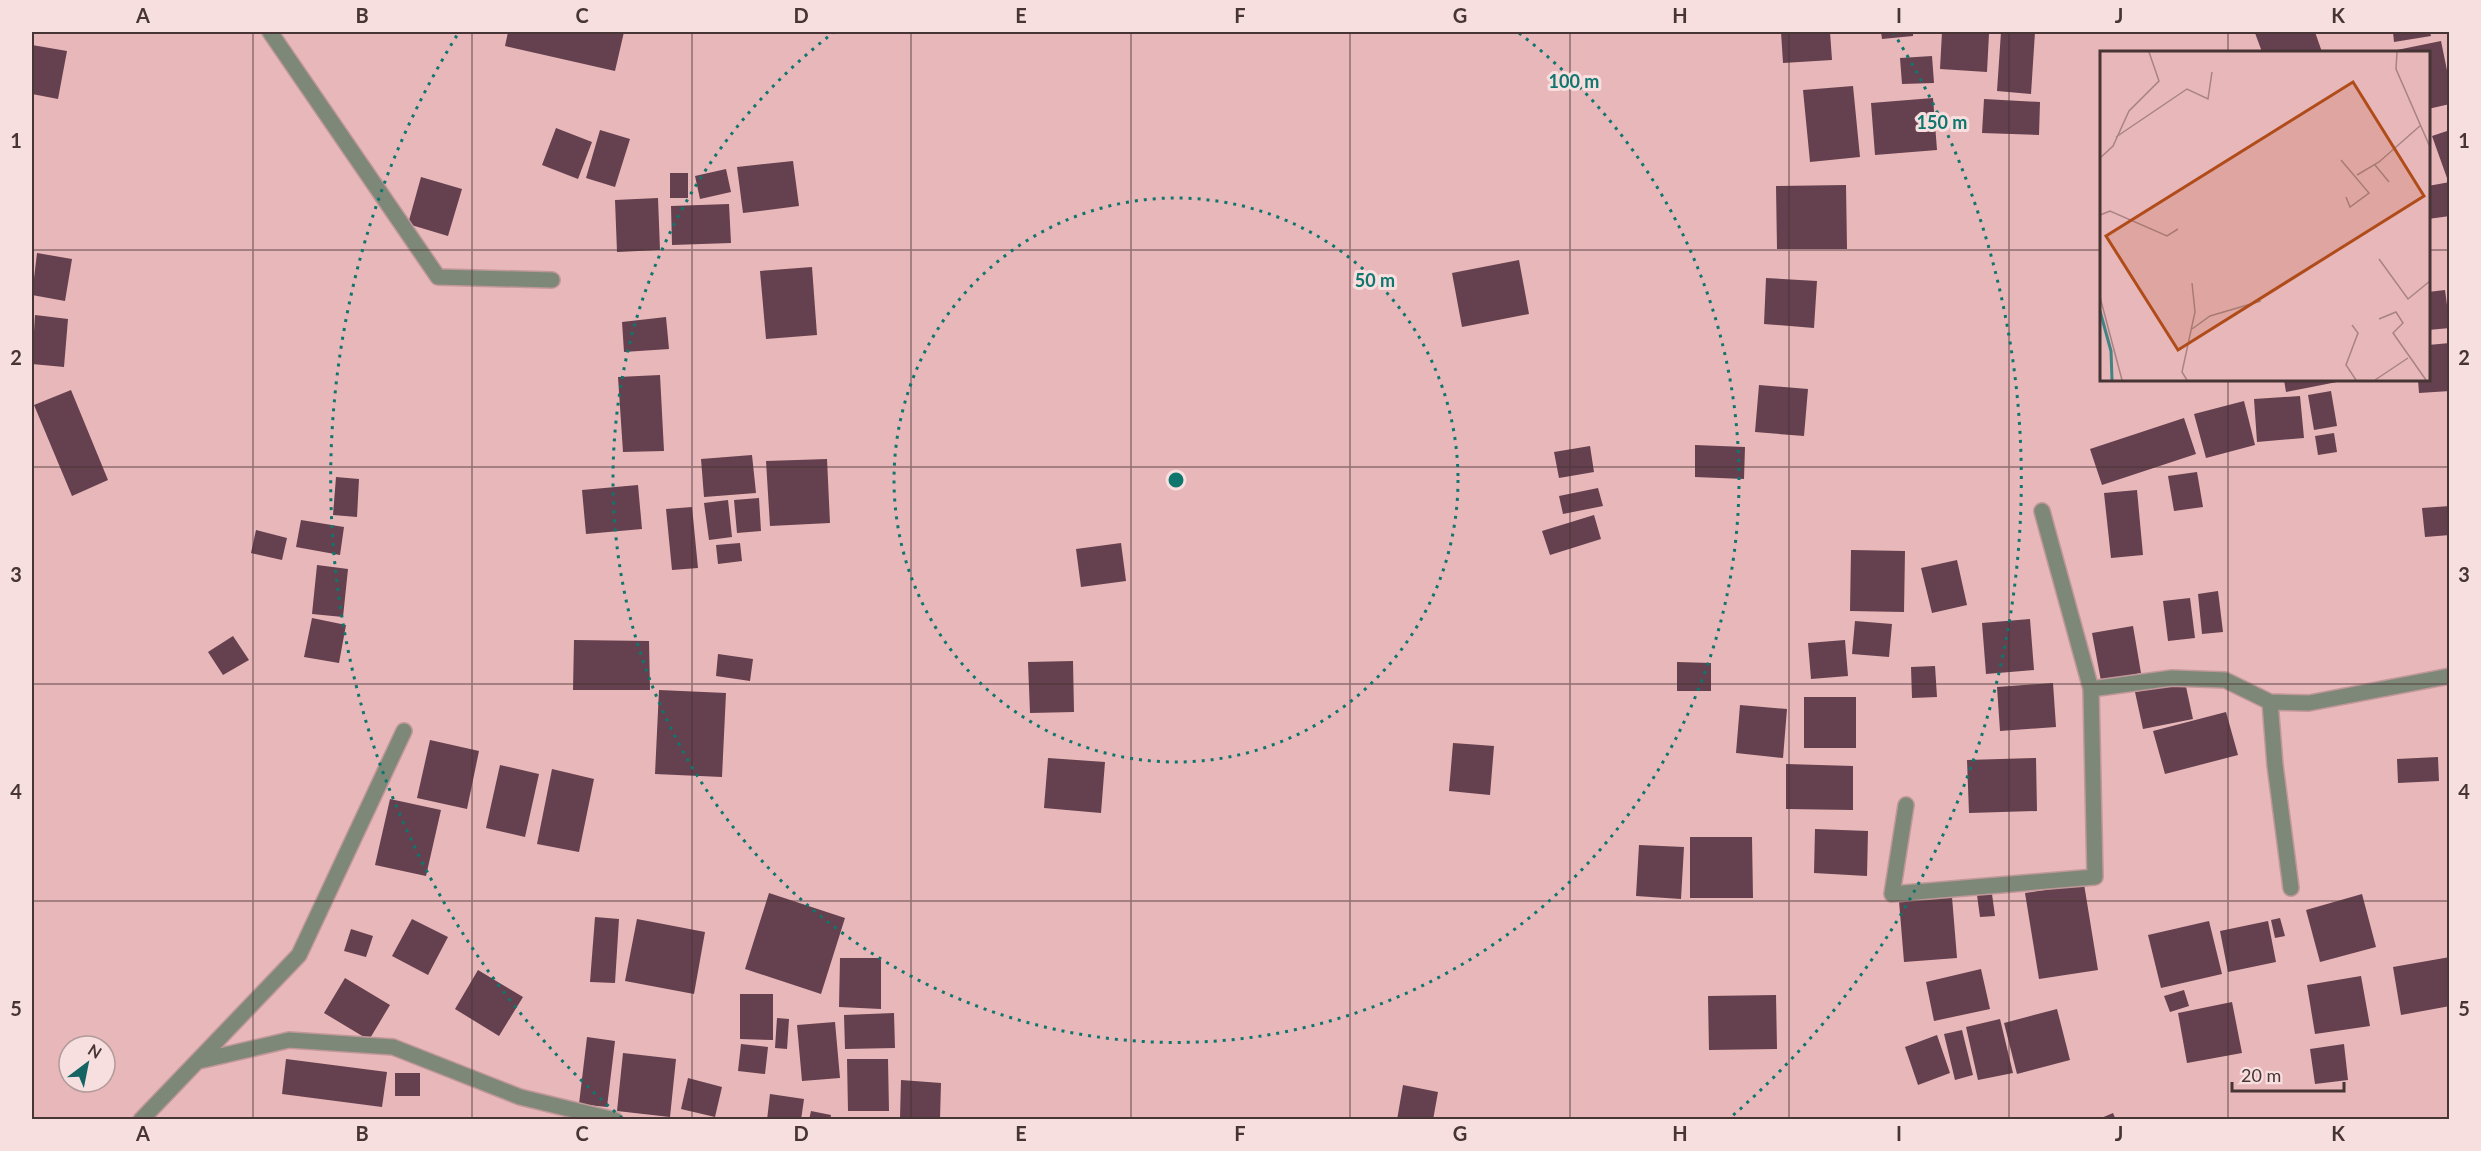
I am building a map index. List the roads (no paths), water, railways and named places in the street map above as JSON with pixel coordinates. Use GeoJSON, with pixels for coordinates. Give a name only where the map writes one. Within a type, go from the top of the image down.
{"type":"FeatureCollection","features":[{"type":"Feature","properties":{"kind":"street"},"geometry":{"type":"LineString","coordinates":[[270,32],[438,277],[552,280]]}},
{"type":"Feature","properties":{"kind":"street"},"geometry":{"type":"LineString","coordinates":[[1906,805],[1892,894],[2094,877],[2091,689],[2042,511]]}},
{"type":"Feature","properties":{"kind":"street"},"geometry":{"type":"LineString","coordinates":[[2091,689],[2172,678],[2225,680],[2270,702],[2309,703],[2450,676]]}},
{"type":"Feature","properties":{"kind":"street"},"geometry":{"type":"LineString","coordinates":[[2270,702],[2275,765],[2291,888]]}},
{"type":"Feature","properties":{"kind":"street"},"geometry":{"type":"LineString","coordinates":[[141,1119],[299,955],[404,731]]}},
{"type":"Feature","properties":{"kind":"street"},"geometry":{"type":"LineString","coordinates":[[199,1061],[289,1040],[393,1047],[520,1097],[615,1119]]}}]}
